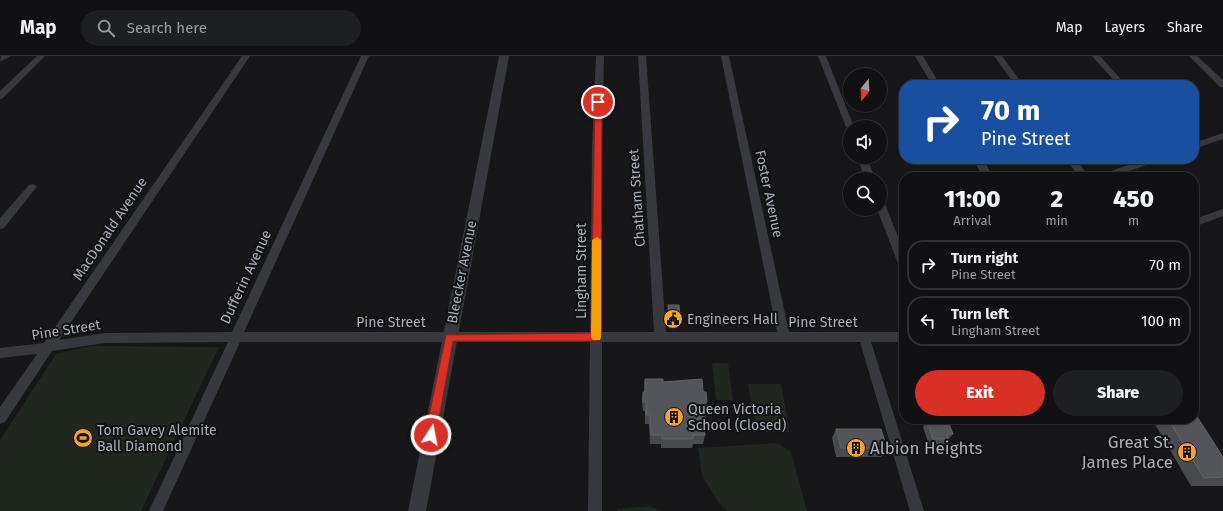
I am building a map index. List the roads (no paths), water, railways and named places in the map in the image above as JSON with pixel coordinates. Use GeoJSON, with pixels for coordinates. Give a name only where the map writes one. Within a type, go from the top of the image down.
{"type":"FeatureCollection","features":[{"type":"Feature","properties":{"kind":"street"},"geometry":{"type":"LineString","coordinates":[[0,60],[7,56]]}},
{"type":"Feature","properties":{"kind":"street"},"geometry":{"type":"LineString","coordinates":[[0,96],[41,56]]}},
{"type":"Feature","properties":{"kind":"street","name":"MacDonald Avenue"},"geometry":{"type":"LineString","coordinates":[[0,418],[246,56]]}},
{"type":"Feature","properties":{"kind":"street","name":"Dufferin Avenue"},"geometry":{"type":"LineString","coordinates":[[156,511],[365,56]]}},
{"type":"Feature","properties":{"kind":"street","name":"Bleecker Avenue"},"geometry":{"type":"LineString","coordinates":[[417,511],[449,337],[504,56]]}},
{"type":"Feature","properties":{"kind":"street","name":"Lingham Street"},"geometry":{"type":"LineString","coordinates":[[595,511],[597,155],[600,56]]}},
{"type":"Feature","properties":{"kind":"street","name":"Chatham Street"},"geometry":{"type":"LineString","coordinates":[[642,56],[660,337]]}},
{"type":"Feature","properties":{"kind":"street","name":"Foster Avenue"},"geometry":{"type":"LineString","coordinates":[[725,56],[784,338]]}},
{"type":"Feature","properties":{"kind":"street"},"geometry":{"type":"LineString","coordinates":[[822,56],[847,120]]}},
{"type":"Feature","properties":{"kind":"street"},"geometry":{"type":"LineString","coordinates":[[919,56],[933,80]]}},
{"type":"Feature","properties":{"kind":"street"},"geometry":{"type":"LineString","coordinates":[[998,56],[1015,80]]}},
{"type":"Feature","properties":{"kind":"street"},"geometry":{"type":"LineString","coordinates":[[1096,56],[1118,80]]}},
{"type":"Feature","properties":{"kind":"street"},"geometry":{"type":"LineString","coordinates":[[1193,56],[1223,85]]}},
{"type":"Feature","properties":{"kind":"street"},"geometry":{"type":"LineString","coordinates":[[1199,143],[1223,136]]}},
{"type":"Feature","properties":{"kind":"street"},"geometry":{"type":"LineString","coordinates":[[1117,172],[1140,164]]}},
{"type":"Feature","properties":{"kind":"street"},"geometry":{"type":"LineString","coordinates":[[0,225],[32,187]]}},
{"type":"Feature","properties":{"kind":"street"},"geometry":{"type":"LineString","coordinates":[[1199,221],[1223,212]]}},
{"type":"Feature","properties":{"kind":"street"},"geometry":{"type":"LineString","coordinates":[[885,216],[899,253]]}},
{"type":"Feature","properties":{"kind":"street","name":"Pine Street"},"geometry":{"type":"LineString","coordinates":[[0,353],[48,348],[106,338],[899,337]]}},
{"type":"Feature","properties":{"kind":"street"},"geometry":{"type":"LineString","coordinates":[[864,338],[917,511]]}},
{"type":"Feature","properties":{"kind":"place","name":"Engineers Hall"},"geometry":{"type":"Point","coordinates":[673,319]}},
{"type":"Feature","properties":{"kind":"place","name":"Queen Victoria School (Closed)"},"geometry":{"type":"Point","coordinates":[674,417]}},
{"type":"Feature","properties":{"kind":"place","name":"Tom Gavey Alemite Ball Diamond"},"geometry":{"type":"Point","coordinates":[83,438]}},
{"type":"Feature","properties":{"kind":"place","name":"Albion Heights"},"geometry":{"type":"Point","coordinates":[856,448]}},
{"type":"Feature","properties":{"kind":"place","name":"Great St. James Place"},"geometry":{"type":"Point","coordinates":[1187,452]}}]}
